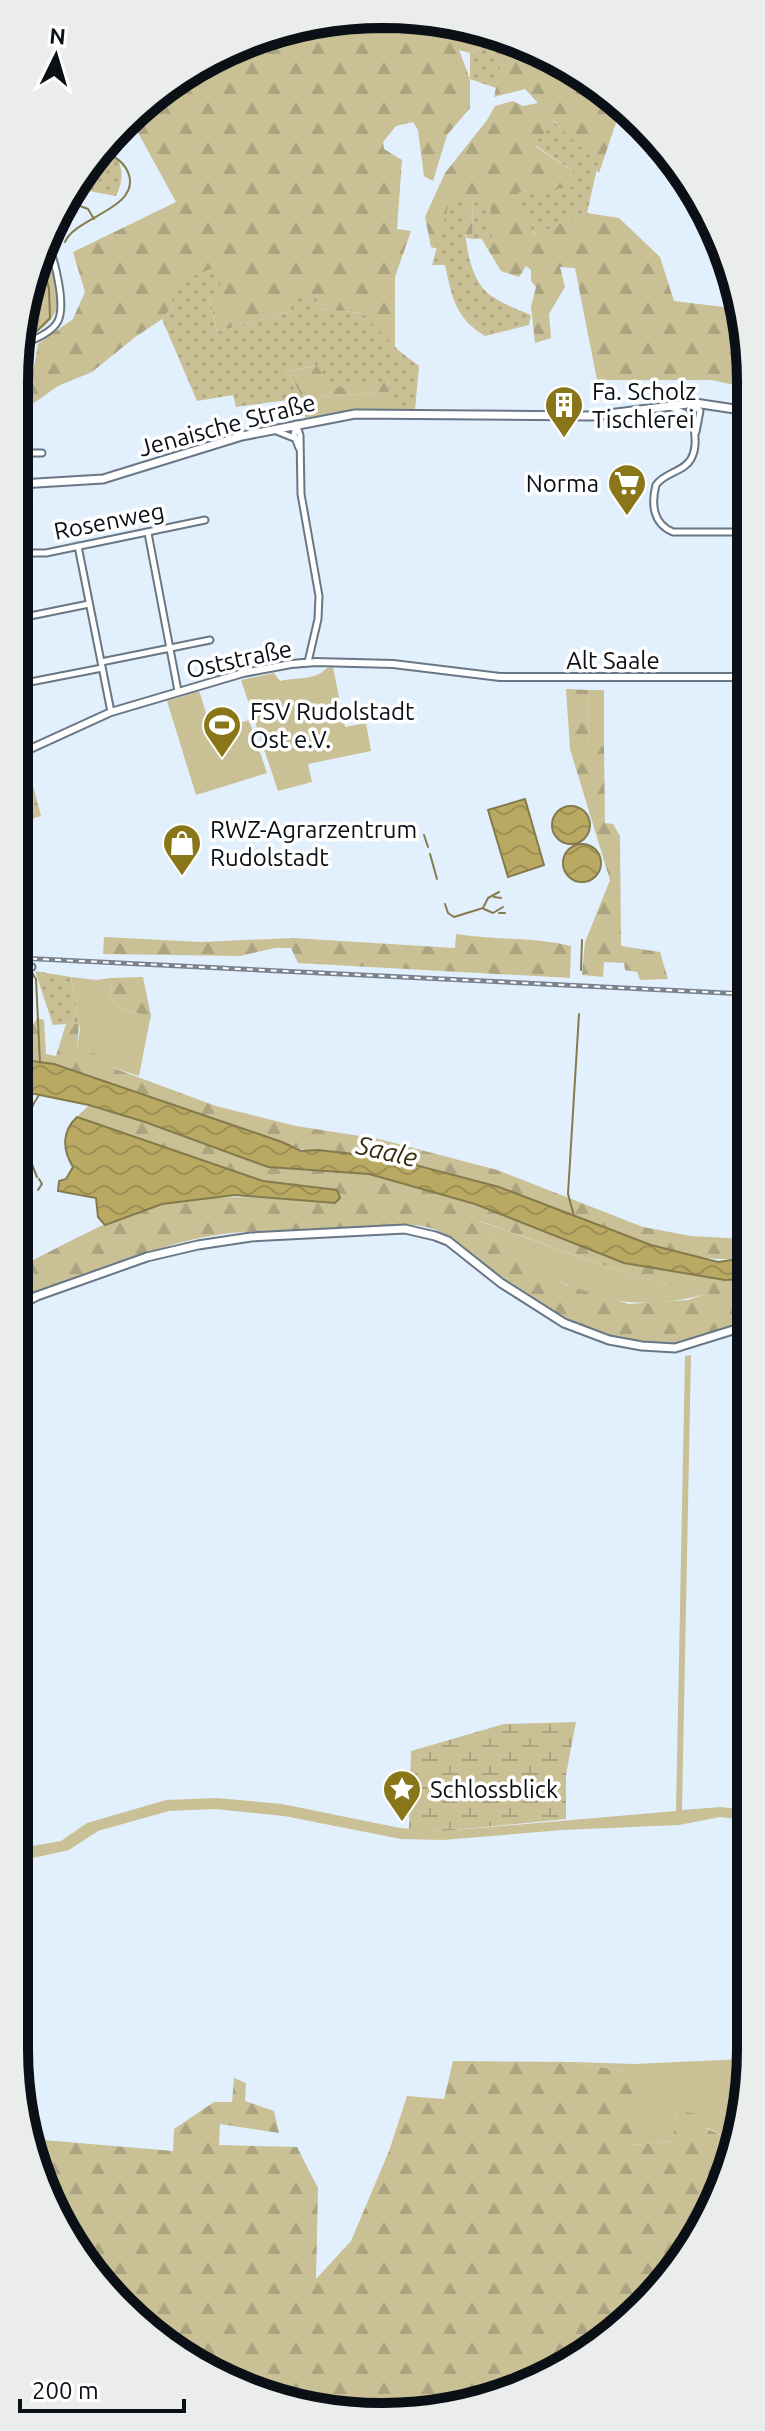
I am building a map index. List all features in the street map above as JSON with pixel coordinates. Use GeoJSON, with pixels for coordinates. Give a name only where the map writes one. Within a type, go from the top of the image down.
{"type":"FeatureCollection","features":[{"type":"Feature","properties":{"kind":"main road","name":"Jenaische Straße"},"geometry":{"type":"LineString","coordinates":[[28,484],[103,479],[270,429],[355,414],[593,416],[695,403],[737,409]]}},
{"type":"Feature","properties":{"kind":"main road"},"geometry":{"type":"LineString","coordinates":[[28,1300],[177,1249],[251,1237],[405,1229],[448,1241],[501,1283],[564,1323],[609,1340],[675,1348],[737,1329]]}},
{"type":"Feature","properties":{"kind":"street"},"geometry":{"type":"LineString","coordinates":[[31,340],[51,328],[60,317],[59,292],[52,256]]}},
{"type":"Feature","properties":{"kind":"street"},"geometry":{"type":"LineString","coordinates":[[692,422],[695,403]]}},
{"type":"Feature","properties":{"kind":"street"},"geometry":{"type":"LineString","coordinates":[[695,403],[700,411],[690,460],[656,485],[654,508],[658,521],[673,532],[737,532]]}},
{"type":"Feature","properties":{"kind":"street"},"geometry":{"type":"LineString","coordinates":[[667,406],[684,413],[692,422],[695,432]]}},
{"type":"Feature","properties":{"kind":"street"},"geometry":{"type":"LineString","coordinates":[[296,424],[294,438],[300,449]]}},
{"type":"Feature","properties":{"kind":"street"},"geometry":{"type":"LineString","coordinates":[[296,424],[299,430],[301,494],[319,596],[318,619],[308,662]]}},
{"type":"Feature","properties":{"kind":"street"},"geometry":{"type":"LineString","coordinates":[[270,429],[294,438]]}},
{"type":"Feature","properties":{"kind":"street"},"geometry":{"type":"LineString","coordinates":[[28,453],[42,453]]}},
{"type":"Feature","properties":{"kind":"street","name":"Rosenweg"},"geometry":{"type":"LineString","coordinates":[[28,553],[46,553],[205,520]]}},
{"type":"Feature","properties":{"kind":"street"},"geometry":{"type":"LineString","coordinates":[[148,533],[178,691]]}},
{"type":"Feature","properties":{"kind":"street"},"geometry":{"type":"LineString","coordinates":[[78,546],[111,712]]}},
{"type":"Feature","properties":{"kind":"street"},"geometry":{"type":"LineString","coordinates":[[28,616],[89,604]]}},
{"type":"Feature","properties":{"kind":"street"},"geometry":{"type":"LineString","coordinates":[[28,682],[210,640]]}},
{"type":"Feature","properties":{"kind":"street","name":"Oststraße"},"geometry":{"type":"LineString","coordinates":[[28,750],[111,712],[254,670],[308,662],[393,664],[478,677]]}},
{"type":"Feature","properties":{"kind":"street","name":"Alt Saale"},"geometry":{"type":"LineString","coordinates":[[478,677],[737,677]]}},
{"type":"Feature","properties":{"kind":"green space"},"geometry":{"type":"Polygon","coordinates":[[[382,28],[429,31],[486,44],[470,53],[459,50],[470,79],[470,108],[447,135],[433,181],[424,176],[418,130],[413,122],[396,126],[383,142],[384,149],[402,160],[397,229],[411,231],[395,277],[395,350],[362,313],[318,309],[316,294],[291,311],[217,332],[209,295],[173,306],[162,319],[92,372],[58,386],[28,404],[28,375],[33,373],[38,344],[73,319],[85,292],[73,252],[176,202],[136,129],[167,101],[205,75],[247,55],[291,40],[336,31],[382,28]]]}},
{"type":"Feature","properties":{"kind":"green space"},"geometry":{"type":"Polygon","coordinates":[[[486,44],[492,46],[501,63],[496,88],[470,79],[470,53],[486,44]]]}},
{"type":"Feature","properties":{"kind":"green space"},"geometry":{"type":"Polygon","coordinates":[[[491,45],[560,75],[618,118],[599,173],[554,121],[535,146],[573,171],[573,188],[519,192],[534,234],[587,213],[619,218],[660,257],[674,301],[729,308],[737,386],[712,380],[597,380],[575,268],[560,267],[565,287],[549,314],[551,338],[535,343],[531,307],[536,287],[531,281],[531,270],[526,266],[519,277],[501,271],[481,238],[491,238],[472,200],[473,239],[467,238],[450,200],[438,249],[431,247],[425,217],[445,173],[495,106],[513,101],[523,106],[538,103],[525,89],[494,97],[501,63],[491,45]]]}},
{"type":"Feature","properties":{"kind":"green space"},"geometry":{"type":"Polygon","coordinates":[[[553,121],[598,164],[587,213],[535,234],[522,214],[519,192],[573,187],[573,171],[535,145],[553,121]]]}},
{"type":"Feature","properties":{"kind":"green space"},"geometry":{"type":"Polygon","coordinates":[[[109,157],[118,160],[121,169],[122,178],[116,196],[85,190],[109,157]]]}},
{"type":"Feature","properties":{"kind":"green space"},"geometry":{"type":"Polygon","coordinates":[[[490,199],[492,238],[473,239],[472,200],[490,199]]]}},
{"type":"Feature","properties":{"kind":"green space"},"geometry":{"type":"Polygon","coordinates":[[[450,200],[462,200],[469,257],[476,278],[486,292],[531,315],[529,325],[485,336],[461,314],[445,265],[432,265],[450,200]]]}},
{"type":"Feature","properties":{"kind":"green space"},"geometry":{"type":"Polygon","coordinates":[[[50,259],[58,303],[48,323],[31,335],[50,259]]]}},
{"type":"Feature","properties":{"kind":"green space"},"geometry":{"type":"Polygon","coordinates":[[[213,268],[223,289],[209,295],[217,332],[291,311],[292,296],[316,294],[318,309],[362,313],[398,350],[419,366],[415,410],[390,409],[388,381],[332,389],[317,366],[286,371],[303,398],[236,407],[233,395],[197,401],[162,319],[173,306],[171,286],[213,268]]]}},
{"type":"Feature","properties":{"kind":"green space"},"geometry":{"type":"Polygon","coordinates":[[[318,366],[388,381],[389,392],[303,398],[286,371],[318,366]]]}},
{"type":"Feature","properties":{"kind":"green space"},"geometry":{"type":"Polygon","coordinates":[[[389,392],[390,409],[344,411],[305,418],[303,398],[389,392]]]}},
{"type":"Feature","properties":{"kind":"green space"},"geometry":{"type":"Polygon","coordinates":[[[333,667],[345,727],[366,723],[371,751],[308,764],[312,782],[278,791],[241,680],[274,673],[280,681],[305,678],[333,667]]]}},
{"type":"Feature","properties":{"kind":"green space"},"geometry":{"type":"Polygon","coordinates":[[[566,689],[589,690],[588,746],[604,747],[605,823],[613,824],[620,836],[621,946],[660,952],[668,979],[640,980],[637,972],[625,970],[624,963],[604,962],[603,977],[582,975],[585,942],[610,880],[570,749],[566,689]]]}},
{"type":"Feature","properties":{"kind":"green space"},"geometry":{"type":"Polygon","coordinates":[[[589,690],[604,690],[604,747],[588,747],[589,690]]]}},
{"type":"Feature","properties":{"kind":"green space"},"geometry":{"type":"Polygon","coordinates":[[[199,691],[212,731],[249,720],[267,773],[196,795],[167,701],[199,691]]]}},
{"type":"Feature","properties":{"kind":"green space"},"geometry":{"type":"Polygon","coordinates":[[[28,767],[41,816],[28,820],[28,767]]]}},
{"type":"Feature","properties":{"kind":"green space"},"geometry":{"type":"Polygon","coordinates":[[[456,934],[571,946],[570,978],[298,963],[291,948],[275,948],[240,956],[103,954],[104,937],[201,942],[293,938],[455,948],[456,934]]]}},
{"type":"Feature","properties":{"kind":"green space"},"geometry":{"type":"Polygon","coordinates":[[[35,971],[71,977],[79,1023],[53,1025],[35,971]]]}},
{"type":"Feature","properties":{"kind":"green space"},"geometry":{"type":"Polygon","coordinates":[[[71,977],[110,978],[111,1000],[119,1008],[141,1014],[149,1025],[139,1076],[108,1066],[77,1049],[80,1029],[71,977]]]}},
{"type":"Feature","properties":{"kind":"green space"},"geometry":{"type":"Polygon","coordinates":[[[143,977],[151,1016],[149,1025],[141,1014],[119,1008],[111,1000],[110,978],[143,977]]]}},
{"type":"Feature","properties":{"kind":"green space"},"geometry":{"type":"Polygon","coordinates":[[[37,1018],[44,1020],[46,1054],[56,1056],[66,1024],[79,1023],[77,1049],[109,1057],[108,1066],[216,1106],[296,1126],[379,1139],[497,1170],[643,1227],[691,1236],[737,1239],[737,1258],[697,1257],[648,1245],[513,1193],[411,1163],[294,1147],[54,1064],[28,1060],[28,1024],[32,1026],[37,1018]]]}},
{"type":"Feature","properties":{"kind":"green space"},"geometry":{"type":"Polygon","coordinates":[[[89,1105],[268,1167],[369,1174],[475,1204],[624,1263],[737,1279],[737,1324],[682,1342],[660,1344],[612,1336],[564,1317],[520,1293],[441,1232],[409,1225],[213,1235],[145,1253],[28,1297],[28,1262],[107,1223],[144,1209],[184,1200],[227,1197],[334,1203],[337,1190],[263,1181],[77,1117],[89,1105]],[[480,1221],[486,1234],[566,1285],[629,1304],[688,1300],[710,1292],[636,1277],[480,1221]]]}},
{"type":"Feature","properties":{"kind":"green space"},"geometry":{"type":"Polygon","coordinates":[[[479,1221],[636,1277],[711,1292],[675,1301],[638,1303],[583,1292],[545,1273],[486,1234],[479,1221]]]}},
{"type":"Feature","properties":{"kind":"green space"},"geometry":{"type":"Polygon","coordinates":[[[691,1355],[682,1810],[737,1809],[737,1819],[720,1817],[679,1825],[443,1840],[401,1839],[284,1816],[215,1809],[169,1811],[98,1831],[69,1850],[28,1859],[28,1847],[61,1841],[87,1823],[166,1800],[217,1798],[282,1804],[400,1828],[443,1831],[676,1811],[685,1356],[691,1355]]]}},
{"type":"Feature","properties":{"kind":"green space"},"geometry":{"type":"Polygon","coordinates":[[[576,1722],[566,1775],[566,1819],[443,1831],[409,1829],[411,1751],[504,1724],[576,1722]]]}},
{"type":"Feature","properties":{"kind":"green space"},"geometry":{"type":"Polygon","coordinates":[[[737,2059],[734,2095],[726,2137],[676,2112],[673,2141],[632,2145],[632,2073],[573,2062],[634,2064],[737,2059]]]}},
{"type":"Feature","properties":{"kind":"green space"},"geometry":{"type":"Polygon","coordinates":[[[453,2061],[573,2062],[632,2073],[633,2145],[673,2141],[676,2111],[699,2114],[706,2128],[726,2137],[710,2184],[690,2226],[664,2264],[616,2315],[560,2356],[518,2376],[474,2391],[429,2400],[382,2403],[313,2396],[247,2376],[205,2356],[149,2315],[101,2264],[75,2226],[55,2184],[40,2140],[173,2151],[174,2129],[214,2102],[232,2102],[234,2078],[246,2083],[245,2101],[274,2111],[279,2133],[220,2124],[219,2145],[297,2147],[318,2188],[316,2279],[351,2241],[389,2151],[407,2096],[444,2099],[453,2061]]]}},
{"type":"Feature","properties":{"kind":"water"},"geometry":{"type":"Polygon","coordinates":[[[525,799],[544,865],[508,877],[488,810],[525,799]]]}},
{"type":"Feature","properties":{"kind":"water"},"geometry":{"type":"Polygon","coordinates":[[[571,806],[584,812],[590,825],[584,838],[571,844],[558,838],[552,825],[558,812],[571,806]]]}},
{"type":"Feature","properties":{"kind":"water"},"geometry":{"type":"Polygon","coordinates":[[[582,844],[595,850],[601,863],[595,876],[582,882],[569,876],[563,863],[569,850],[582,844]]]}},
{"type":"Feature","properties":{"kind":"water"},"geometry":{"type":"Polygon","coordinates":[[[28,1060],[54,1064],[301,1151],[389,1158],[499,1187],[651,1245],[718,1262],[737,1259],[737,1279],[624,1263],[475,1204],[369,1174],[268,1167],[145,1122],[89,1105],[28,1094],[28,1060]]]}},
{"type":"Feature","properties":{"kind":"water"},"geometry":{"type":"Polygon","coordinates":[[[77,1117],[263,1181],[337,1190],[340,1198],[335,1203],[235,1195],[162,1204],[105,1225],[98,1217],[96,1198],[58,1191],[59,1181],[66,1179],[73,1167],[65,1140],[68,1128],[77,1117]]]}},
{"type":"Feature","properties":{"kind":"waterway"},"geometry":{"type":"LineString","coordinates":[[65,242],[71,233],[116,205],[130,187],[125,167],[111,155]]}},
{"type":"Feature","properties":{"kind":"waterway"},"geometry":{"type":"LineString","coordinates":[[76,204],[88,209],[94,219]]}},
{"type":"Feature","properties":{"kind":"waterway"},"geometry":{"type":"LineString","coordinates":[[31,335],[50,318],[45,274]]}},
{"type":"Feature","properties":{"kind":"waterway"},"geometry":{"type":"LineString","coordinates":[[424,835],[428,847]]}},
{"type":"Feature","properties":{"kind":"waterway"},"geometry":{"type":"LineString","coordinates":[[430,854],[437,879]]}},
{"type":"Feature","properties":{"kind":"waterway"},"geometry":{"type":"LineString","coordinates":[[445,904],[448,913],[454,917],[483,908],[488,898],[499,892]]}},
{"type":"Feature","properties":{"kind":"waterway"},"geometry":{"type":"LineString","coordinates":[[494,897],[501,898]]}},
{"type":"Feature","properties":{"kind":"waterway"},"geometry":{"type":"LineString","coordinates":[[484,909],[493,913],[503,907]]}},
{"type":"Feature","properties":{"kind":"waterway"},"geometry":{"type":"LineString","coordinates":[[499,913],[505,913]]}},
{"type":"Feature","properties":{"kind":"waterway"},"geometry":{"type":"LineString","coordinates":[[581,970],[582,940]]}},
{"type":"Feature","properties":{"kind":"waterway"},"geometry":{"type":"LineString","coordinates":[[28,961],[36,979],[40,1063]]}},
{"type":"Feature","properties":{"kind":"waterway"},"geometry":{"type":"LineString","coordinates":[[574,1216],[568,1194],[579,1014]]}},
{"type":"Feature","properties":{"kind":"waterway"},"geometry":{"type":"LineString","coordinates":[[28,1120],[39,1095]]}},
{"type":"Feature","properties":{"kind":"waterway"},"geometry":{"type":"LineString","coordinates":[[28,1149],[37,1177]]}},
{"type":"Feature","properties":{"kind":"waterway"},"geometry":{"type":"LineString","coordinates":[[38,1190],[42,1184],[39,1179]]}},
{"type":"Feature","properties":{"kind":"railway"},"geometry":{"type":"LineString","coordinates":[[28,958],[737,994]]}},
{"type":"Feature","properties":{"kind":"place","name":"Fa. Scholz Tischlerei"},"geometry":{"type":"Point","coordinates":[564,439]}},
{"type":"Feature","properties":{"kind":"place","name":"Norma"},"geometry":{"type":"Point","coordinates":[627,517]}},
{"type":"Feature","properties":{"kind":"place","name":"FSV Rudolstadt Ost e.V."},"geometry":{"type":"Point","coordinates":[222,759]}},
{"type":"Feature","properties":{"kind":"place","name":"RWZ-Agrarzentrum Rudolstadt"},"geometry":{"type":"Point","coordinates":[182,877]}},
{"type":"Feature","properties":{"kind":"place","name":"Schlossblick"},"geometry":{"type":"Point","coordinates":[402,1823]}},
{"type":"Feature","properties":{"kind":"water label","name":"Saale"},"geometry":{"type":"Point","coordinates":[387,1151]}}]}
